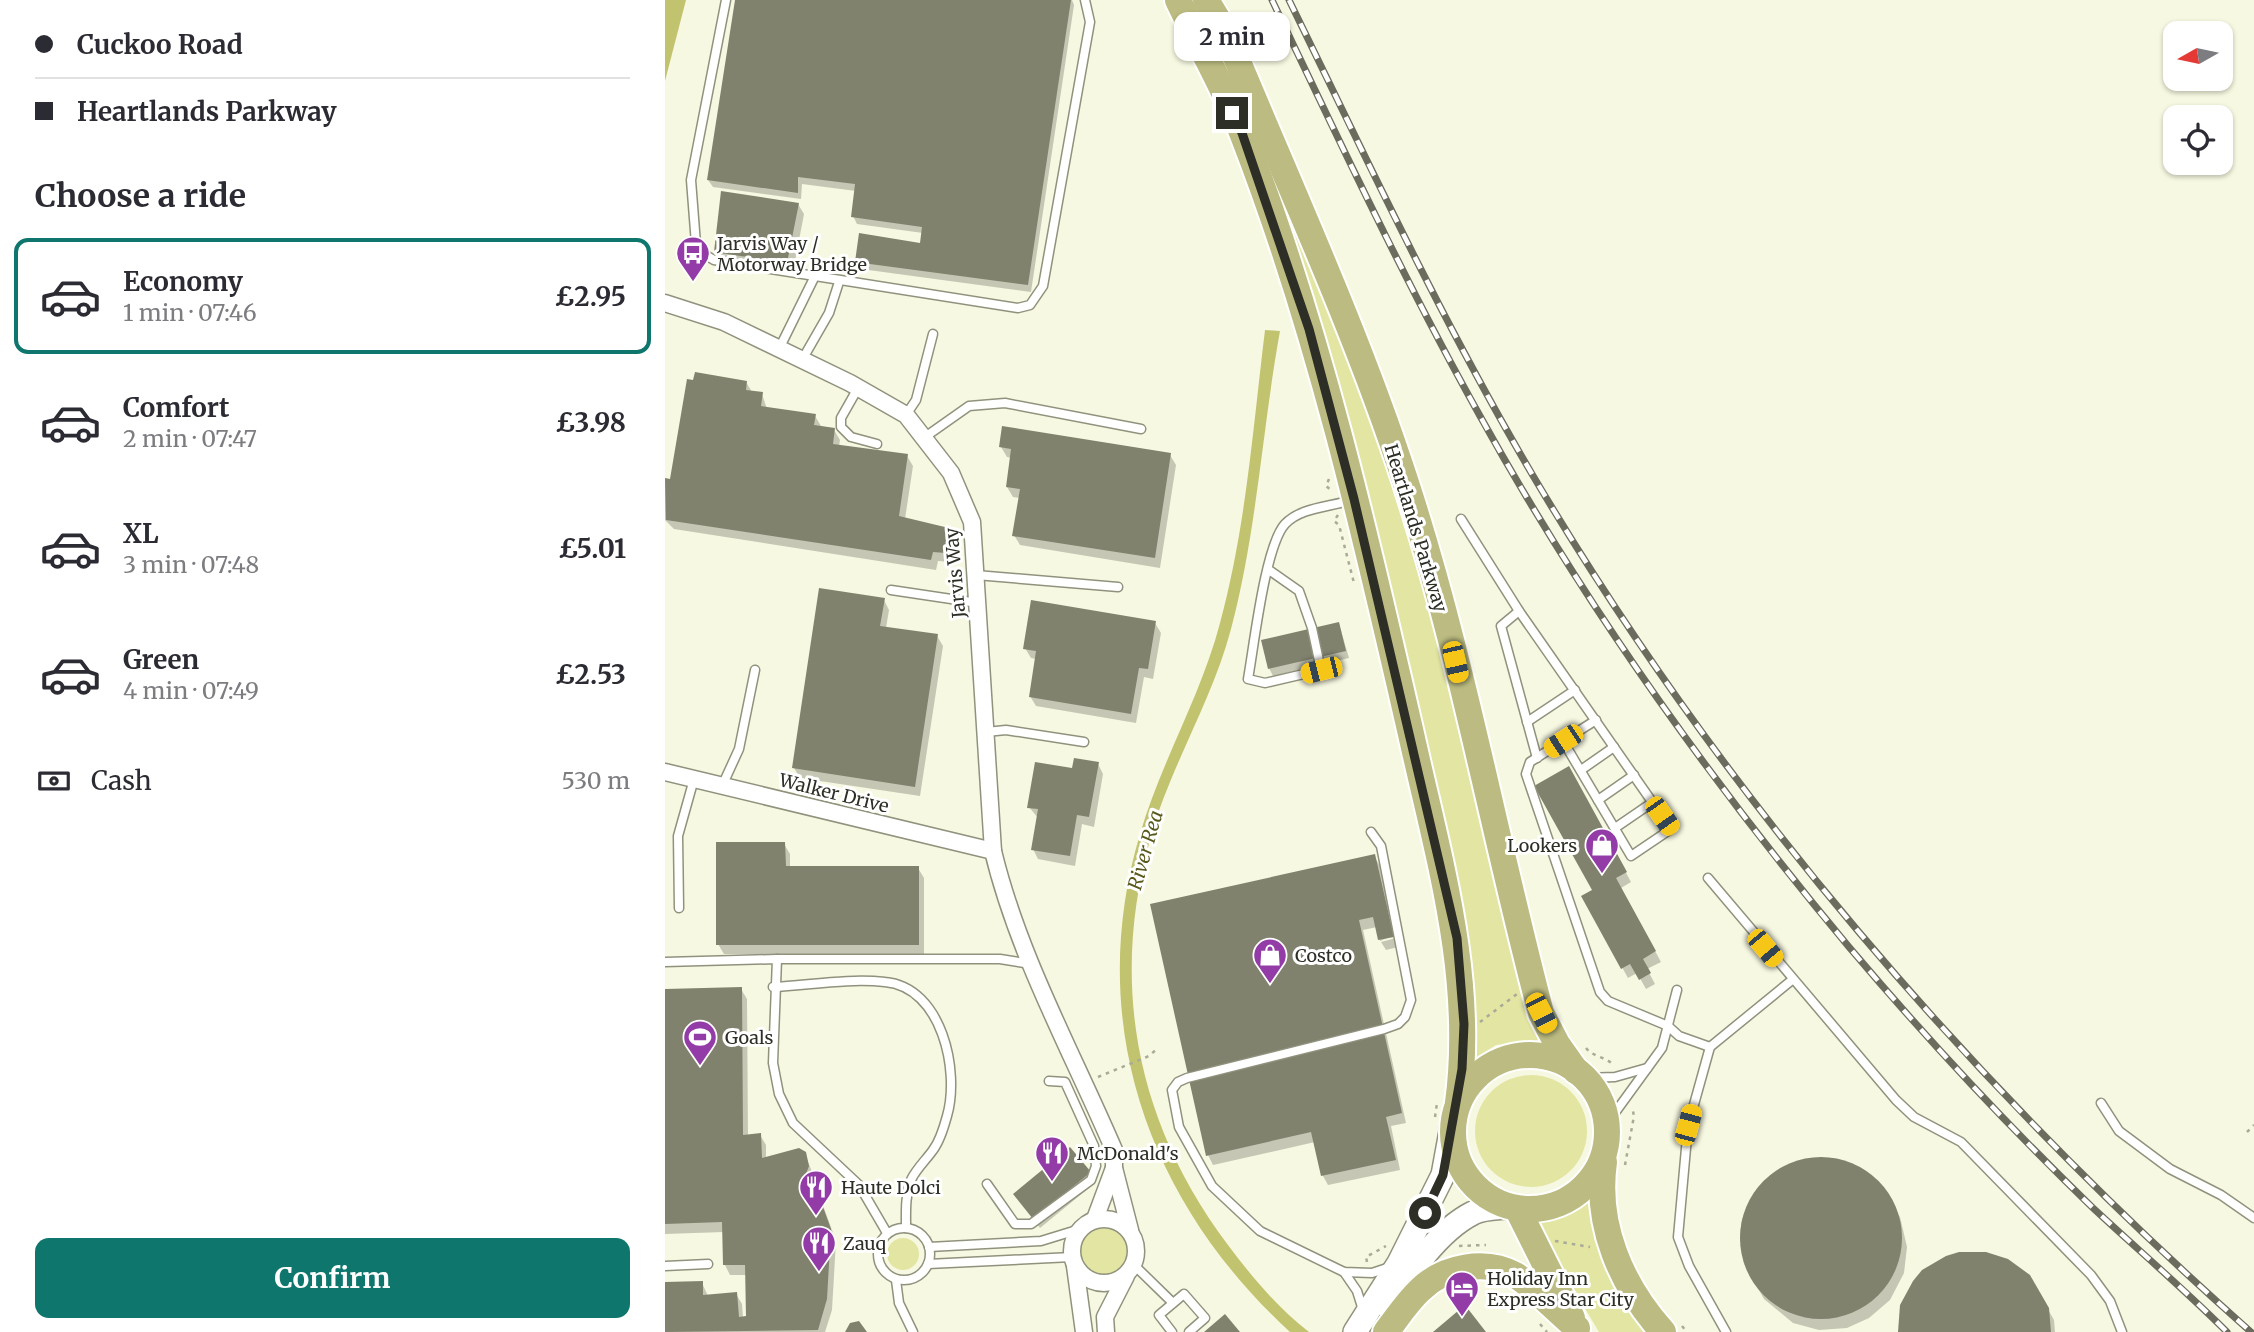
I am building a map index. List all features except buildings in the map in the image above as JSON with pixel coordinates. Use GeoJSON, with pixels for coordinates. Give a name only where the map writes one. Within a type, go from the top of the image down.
{"type":"FeatureCollection","features":[{"type":"Feature","properties":{"kind":"main road"},"geometry":{"type":"LineString","coordinates":[[1178,0],[1242,133],[1309,329],[1457,938],[1464,1024],[1445,1112],[1443,1175],[1399,1263],[1371,1328]]}},
{"type":"Feature","properties":{"kind":"main road","name":"Heartlands Parkway"},"geometry":{"type":"LineString","coordinates":[[1206,0],[1226,33],[1340,300],[1405,481],[1455,662],[1541,1013],[1556,1044],[1582,1065]]}},
{"type":"Feature","properties":{"kind":"main road"},"geometry":{"type":"LineString","coordinates":[[1445,1112],[1481,1072],[1510,1057],[1533,1055],[1582,1065],[1598,1096],[1606,1134],[1600,1192],[1606,1229],[1623,1273],[1647,1315],[1669,1325]]}},
{"type":"Feature","properties":{"kind":"main road"},"geometry":{"type":"LineString","coordinates":[[1445,1112],[1457,1159],[1469,1181],[1488,1198],[1512,1208],[1578,1330]]}},
{"type":"Feature","properties":{"kind":"main road"},"geometry":{"type":"LineString","coordinates":[[1371,1328],[1416,1268],[1445,1235],[1474,1212],[1560,1204],[1583,1189],[1598,1170],[1606,1134]]}},
{"type":"Feature","properties":{"kind":"main road"},"geometry":{"type":"LineString","coordinates":[[1371,1328],[1420,1289],[1444,1274],[1468,1266],[1496,1267],[1517,1276],[1578,1330]]}},
{"type":"Feature","properties":{"kind":"street","name":"Jarvis Way"},"geometry":{"type":"LineString","coordinates":[[665,303],[724,322],[858,388],[906,415],[951,473],[972,522],[993,851],[1003,889],[1031,964],[1114,1150],[1114,1168],[1129,1230]]}},
{"type":"Feature","properties":{"kind":"street","name":"Walker Drive"},"geometry":{"type":"LineString","coordinates":[[665,772],[993,851]]}},
{"type":"Feature","properties":{"kind":"street"},"geometry":{"type":"LineString","coordinates":[[1084,1332],[1073,1240],[1080,1229],[1095,1219],[1114,1168]]}},
{"type":"Feature","properties":{"kind":"street"},"geometry":{"type":"LineString","coordinates":[[1095,1219],[1114,1220],[1129,1230],[1136,1247],[1130,1269],[1105,1317],[1106,1332]]}},
{"type":"Feature","properties":{"kind":"street"},"geometry":{"type":"LineString","coordinates":[[1074,1262],[1083,1275],[1099,1283],[1111,1282],[1130,1269]]}},
{"type":"Feature","properties":{"kind":"lane"},"geometry":{"type":"LineString","coordinates":[[726,0],[691,180],[696,244],[702,253],[714,260],[814,278],[1018,308],[1030,305],[1043,286],[1090,23],[1085,0]]}},
{"type":"Feature","properties":{"kind":"lane"},"geometry":{"type":"LineString","coordinates":[[779,349],[814,278]]}},
{"type":"Feature","properties":{"kind":"lane"},"geometry":{"type":"LineString","coordinates":[[802,360],[829,313],[839,282]]}},
{"type":"Feature","properties":{"kind":"lane"},"geometry":{"type":"LineString","coordinates":[[906,415],[916,400],[933,334]]}},
{"type":"Feature","properties":{"kind":"lane"},"geometry":{"type":"LineString","coordinates":[[858,388],[841,418],[841,427],[851,438],[877,444]]}},
{"type":"Feature","properties":{"kind":"lane"},"geometry":{"type":"LineString","coordinates":[[925,438],[969,406],[1005,403],[1141,429]]}},
{"type":"Feature","properties":{"kind":"lane"},"geometry":{"type":"LineString","coordinates":[[1269,570],[1299,591],[1312,628],[1321,670],[1265,683],[1248,678],[1269,570],[1273,551],[1285,524],[1305,512],[1349,500]]}},
{"type":"Feature","properties":{"kind":"lane"},"geometry":{"type":"LineString","coordinates":[[1461,519],[1519,611],[1671,829],[1631,856],[1563,741]]}},
{"type":"Feature","properties":{"kind":"lane"},"geometry":{"type":"LineString","coordinates":[[976,575],[1118,587]]}},
{"type":"Feature","properties":{"kind":"lane"},"geometry":{"type":"LineString","coordinates":[[891,590],[978,603]]}},
{"type":"Feature","properties":{"kind":"lane"},"geometry":{"type":"LineString","coordinates":[[1519,611],[1501,626],[1537,758]]}},
{"type":"Feature","properties":{"kind":"lane"},"geometry":{"type":"LineString","coordinates":[[722,786],[739,749],[754,670]]}},
{"type":"Feature","properties":{"kind":"lane"},"geometry":{"type":"LineString","coordinates":[[1527,722],[1575,690]]}},
{"type":"Feature","properties":{"kind":"lane"},"geometry":{"type":"LineString","coordinates":[[1596,720],[1530,762],[1526,774],[1600,992],[1608,1001],[1668,1026],[1679,1036],[1710,1046]]}},
{"type":"Feature","properties":{"kind":"lane"},"geometry":{"type":"LineString","coordinates":[[986,732],[1006,730],[1084,742]]}},
{"type":"Feature","properties":{"kind":"lane"},"geometry":{"type":"LineString","coordinates":[[1581,770],[1614,747]]}},
{"type":"Feature","properties":{"kind":"lane"},"geometry":{"type":"LineString","coordinates":[[1598,800],[1634,775]]}},
{"type":"Feature","properties":{"kind":"lane"},"geometry":{"type":"LineString","coordinates":[[679,908],[678,836],[694,779]]}},
{"type":"Feature","properties":{"kind":"lane"},"geometry":{"type":"LineString","coordinates":[[1615,828],[1653,802]]}},
{"type":"Feature","properties":{"kind":"lane"},"geometry":{"type":"LineString","coordinates":[[1371,832],[1381,846],[1407,967],[1411,1000],[1405,1017],[1398,1024],[1384,1029],[1187,1078],[1178,1082],[1173,1090],[1179,1127],[1212,1186],[1260,1231],[1344,1272],[1372,1273],[1399,1263]]}},
{"type":"Feature","properties":{"kind":"lane"},"geometry":{"type":"LineString","coordinates":[[1708,878],[1896,1100],[1915,1117],[1961,1142],[2091,1275],[2110,1301],[2122,1332]]}},
{"type":"Feature","properties":{"kind":"lane"},"geometry":{"type":"LineString","coordinates":[[777,959],[773,987],[773,1063],[779,1094],[793,1123],[859,1185],[887,1233]]}},
{"type":"Feature","properties":{"kind":"lane"},"geometry":{"type":"LineString","coordinates":[[665,962],[1000,959],[1031,964]]}},
{"type":"Feature","properties":{"kind":"lane"},"geometry":{"type":"LineString","coordinates":[[1726,1332],[1689,1266],[1678,1237],[1688,1125],[1710,1046],[1792,980]]}},
{"type":"Feature","properties":{"kind":"lane"},"geometry":{"type":"LineString","coordinates":[[773,987],[887,982],[906,988],[929,1009],[945,1039],[953,1089],[935,1148],[912,1178],[907,1195],[907,1228]]}},
{"type":"Feature","properties":{"kind":"lane"},"geometry":{"type":"LineString","coordinates":[[1606,1134],[1626,1099],[1662,1048],[1677,990]]}},
{"type":"Feature","properties":{"kind":"lane"},"geometry":{"type":"LineString","coordinates":[[1582,1065],[1615,1077],[1647,1068]]}},
{"type":"Feature","properties":{"kind":"lane"},"geometry":{"type":"LineString","coordinates":[[987,1184],[1016,1224],[1031,1224],[1091,1180],[1096,1166],[1094,1146],[1065,1082],[1049,1081]]}},
{"type":"Feature","properties":{"kind":"lane"},"geometry":{"type":"LineString","coordinates":[[2101,1103],[2119,1131],[2170,1169],[2221,1195],[2254,1218]]}},
{"type":"Feature","properties":{"kind":"lane"},"geometry":{"type":"LineString","coordinates":[[907,1228],[925,1238],[929,1247],[928,1264],[921,1275],[909,1280],[896,1280],[885,1273],[879,1264],[877,1253],[887,1233],[907,1228]]}},
{"type":"Feature","properties":{"kind":"lane"},"geometry":{"type":"LineString","coordinates":[[929,1247],[1041,1241],[1080,1229]]}},
{"type":"Feature","properties":{"kind":"lane"},"geometry":{"type":"LineString","coordinates":[[928,1264],[1074,1262]]}},
{"type":"Feature","properties":{"kind":"lane"},"geometry":{"type":"LineString","coordinates":[[665,1266],[708,1264]]}},
{"type":"Feature","properties":{"kind":"lane"},"geometry":{"type":"LineString","coordinates":[[1130,1269],[1173,1303]]}},
{"type":"Feature","properties":{"kind":"lane"},"geometry":{"type":"LineString","coordinates":[[1344,1272],[1357,1291],[1371,1328]]}},
{"type":"Feature","properties":{"kind":"lane"},"geometry":{"type":"LineString","coordinates":[[896,1280],[899,1303],[913,1332]]}},
{"type":"Feature","properties":{"kind":"lane"},"geometry":{"type":"LineString","coordinates":[[1172,1332],[1159,1315],[1184,1294],[1205,1318],[1189,1332]]}},
{"type":"Feature","properties":{"kind":"path"},"geometry":{"type":"LineString","coordinates":[[1329,470],[1327,486],[1349,500],[1334,522],[1339,525],[1355,586]]}},
{"type":"Feature","properties":{"kind":"path"},"geometry":{"type":"LineString","coordinates":[[1464,1024],[1478,1024],[1522,989],[1533,986]]}},
{"type":"Feature","properties":{"kind":"path"},"geometry":{"type":"LineString","coordinates":[[1110,1072],[1149,1056],[1158,1048]]}},
{"type":"Feature","properties":{"kind":"path"},"geometry":{"type":"LineString","coordinates":[[1582,1065],[1591,1054],[1609,1060],[1615,1077]]}},
{"type":"Feature","properties":{"kind":"path"},"geometry":{"type":"LineString","coordinates":[[1624,1177],[1634,1116],[1626,1099]]}},
{"type":"Feature","properties":{"kind":"path"},"geometry":{"type":"LineString","coordinates":[[2247,1132],[2254,1125]]}},
{"type":"Feature","properties":{"kind":"path"},"geometry":{"type":"LineString","coordinates":[[1535,1318],[1548,1332]]}},
{"type":"Feature","properties":{"kind":"path"},"geometry":{"type":"LineString","coordinates":[[1669,1325],[1687,1332]]}},
{"type":"Feature","properties":{"kind":"green space"},"geometry":{"type":"Polygon","coordinates":[[[1268,161],[1326,293],[1399,487],[1543,1040],[1496,1045],[1474,1059],[1475,1002],[1461,906],[1265,163],[1268,161]]]}},
{"type":"Feature","properties":{"kind":"green space"},"geometry":{"type":"Polygon","coordinates":[[[1531,1075],[1553,1079],[1571,1091],[1583,1109],[1587,1131],[1583,1153],[1571,1171],[1553,1183],[1531,1187],[1509,1183],[1491,1171],[1479,1153],[1475,1131],[1479,1109],[1491,1091],[1509,1079],[1531,1075]]]}},
{"type":"Feature","properties":{"kind":"green space"},"geometry":{"type":"Polygon","coordinates":[[[1588,1201],[1652,1332],[1599,1332],[1552,1253],[1536,1217],[1563,1212],[1588,1201]]]}},
{"type":"Feature","properties":{"kind":"green space"},"geometry":{"type":"Polygon","coordinates":[[[1098,1222],[1108,1222],[1123,1230],[1129,1239],[1129,1261],[1123,1270],[1108,1278],[1098,1278],[1080,1266],[1075,1255],[1075,1245],[1087,1227],[1098,1222]]]}},
{"type":"Feature","properties":{"kind":"green space"},"geometry":{"type":"Polygon","coordinates":[[[903,1238],[914,1243],[919,1254],[914,1265],[903,1270],[892,1265],[887,1254],[892,1243],[903,1238]]]}},
{"type":"Feature","properties":{"kind":"water"},"geometry":{"type":"Polygon","coordinates":[[[665,0],[686,0],[665,81],[665,0]]]}},
{"type":"Feature","properties":{"kind":"water","name":"River Rea"},"geometry":{"type":"Polygon","coordinates":[[[1265,330],[1280,331],[1240,592],[1223,656],[1169,784],[1151,836],[1138,891],[1132,945],[1133,998],[1139,1050],[1152,1101],[1171,1150],[1197,1198],[1228,1245],[1276,1302],[1309,1332],[1290,1332],[1240,1281],[1199,1226],[1165,1167],[1141,1105],[1125,1040],[1120,973],[1125,904],[1140,834],[1212,650],[1229,587],[1248,477],[1265,330]]]}},
{"type":"Feature","properties":{"kind":"railway"},"geometry":{"type":"LineString","coordinates":[[1272,0],[1398,262],[1480,416],[1562,555],[1699,756],[1849,947],[1998,1113],[2093,1208],[2227,1332]]}},
{"type":"Feature","properties":{"kind":"railway"},"geometry":{"type":"LineString","coordinates":[[1289,0],[1406,240],[1499,416],[1606,593],[1685,709],[1769,822],[1858,931],[1951,1037],[2048,1139],[2148,1237],[2251,1332]]}},
{"type":"Feature","properties":{"kind":"place","name":"Jarvis Way / Motorway Bridge"},"geometry":{"type":"Point","coordinates":[693,283]}},
{"type":"Feature","properties":{"kind":"place","name":"Lookers"},"geometry":{"type":"Point","coordinates":[1602,875]}},
{"type":"Feature","properties":{"kind":"place","name":"Costco"},"geometry":{"type":"Point","coordinates":[1270,985]}},
{"type":"Feature","properties":{"kind":"place","name":"Goals"},"geometry":{"type":"Point","coordinates":[700,1067]}},
{"type":"Feature","properties":{"kind":"place","name":"McDonald's"},"geometry":{"type":"Point","coordinates":[1052,1183]}},
{"type":"Feature","properties":{"kind":"place","name":"Haute Dolci"},"geometry":{"type":"Point","coordinates":[816,1217]}},
{"type":"Feature","properties":{"kind":"place","name":"Zauq"},"geometry":{"type":"Point","coordinates":[819,1273]}},
{"type":"Feature","properties":{"kind":"place","name":"Holiday Inn Express Star City"},"geometry":{"type":"Point","coordinates":[1462,1318]}},
{"type":"Feature","properties":{"kind":"route"},"geometry":{"type":"LineString","coordinates":[[1232,113],[1242,133],[1309,329],[1391,650],[1457,938],[1464,1024],[1462,1069],[1443,1175],[1425,1213]]}}]}
